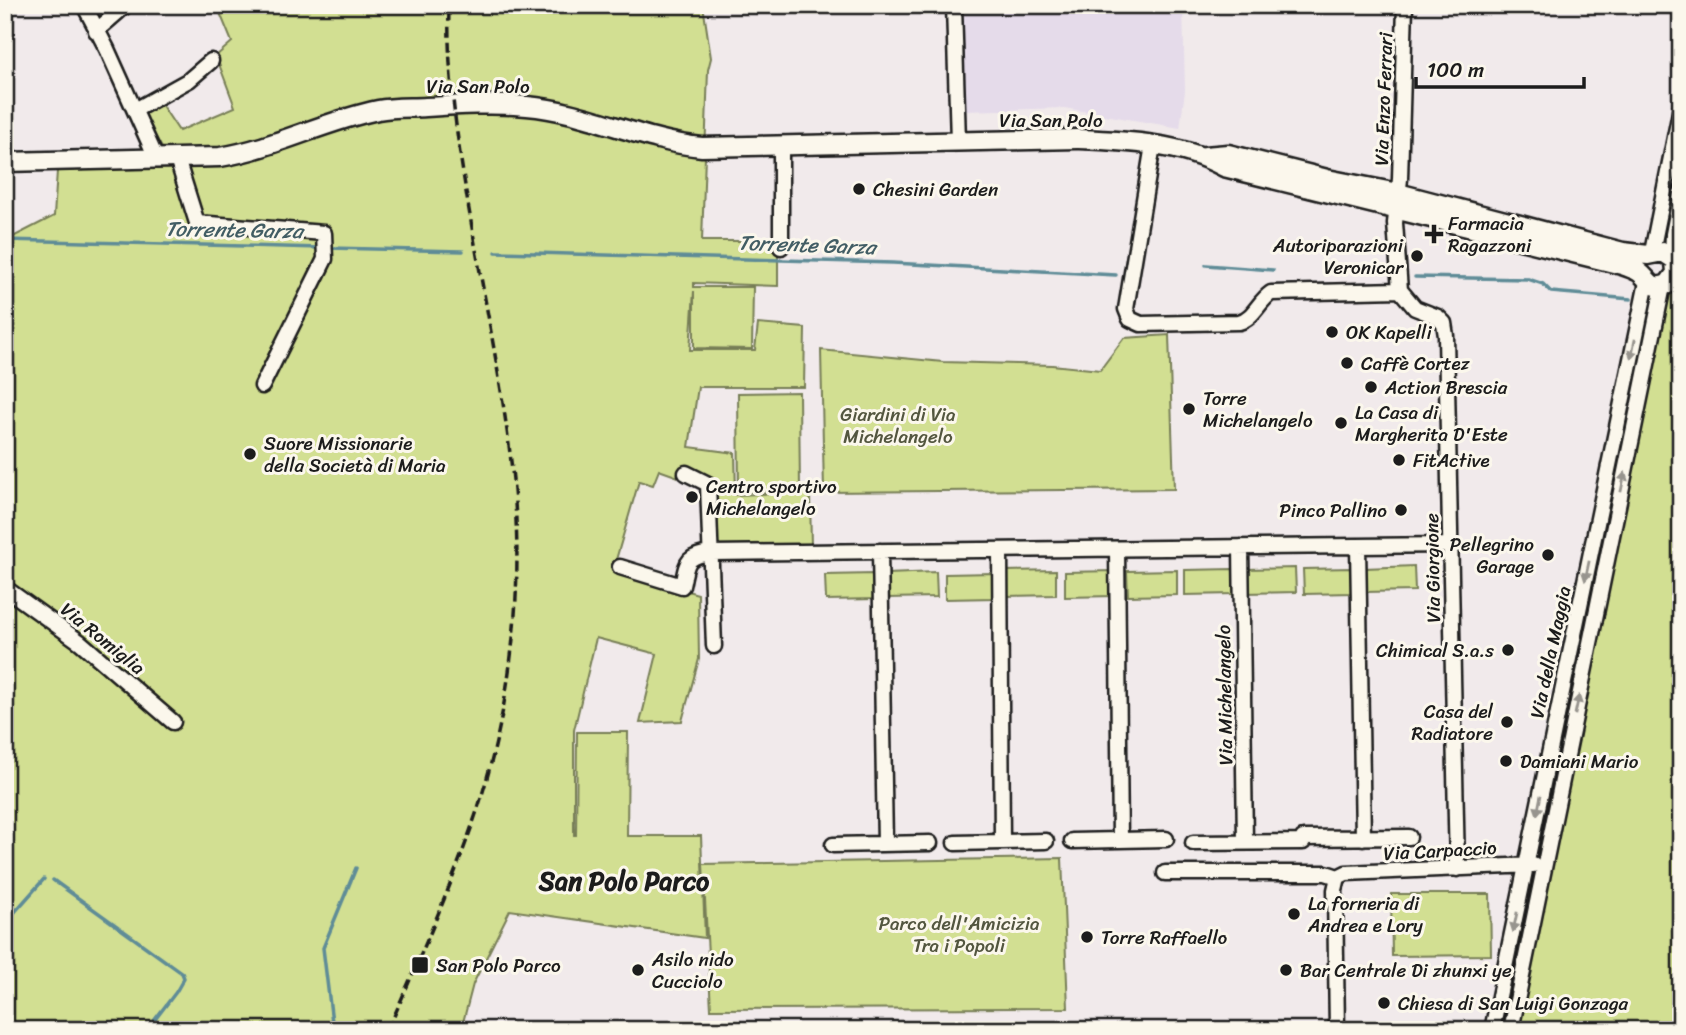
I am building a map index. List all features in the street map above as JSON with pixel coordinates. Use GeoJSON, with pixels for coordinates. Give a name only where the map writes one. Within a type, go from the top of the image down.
{"type":"FeatureCollection","features":[{"type":"Feature","properties":{"kind":"main road","name":"Via San Polo"},"geometry":{"type":"LineString","coordinates":[[5,162],[220,157],[252,152],[379,110],[469,105],[526,106],[552,110],[671,144],[702,147],[1077,139],[1122,141],[1205,156],[1228,154],[1622,265],[1667,274]]}},
{"type":"Feature","properties":{"kind":"main road","name":"Via San Polo"},"geometry":{"type":"LineString","coordinates":[[1397,201],[1623,252],[1650,253]]}},
{"type":"Feature","properties":{"kind":"main road"},"geometry":{"type":"LineString","coordinates":[[1650,253],[1643,261],[1667,274]]}},
{"type":"Feature","properties":{"kind":"street"},"geometry":{"type":"LineString","coordinates":[[84,5],[157,160]]}},
{"type":"Feature","properties":{"kind":"street"},"geometry":{"type":"LineString","coordinates":[[96,31],[126,5]]}},
{"type":"Feature","properties":{"kind":"street"},"geometry":{"type":"LineString","coordinates":[[954,5],[958,142]]}},
{"type":"Feature","properties":{"kind":"street","name":"Via Enzo Ferrari"},"geometry":{"type":"LineString","coordinates":[[1397,201],[1405,5]]}},
{"type":"Feature","properties":{"kind":"street"},"geometry":{"type":"LineString","coordinates":[[135,110],[189,80],[211,61]]}},
{"type":"Feature","properties":{"kind":"street"},"geometry":{"type":"LineString","coordinates":[[1650,253],[1681,107]]}},
{"type":"Feature","properties":{"kind":"street"},"geometry":{"type":"LineString","coordinates":[[1153,145],[1126,309],[1130,319],[1141,324],[1239,322],[1247,320],[1270,293],[1400,290],[1395,223],[1397,201]]}},
{"type":"Feature","properties":{"kind":"street"},"geometry":{"type":"LineString","coordinates":[[781,146],[781,247]]}},
{"type":"Feature","properties":{"kind":"street"},"geometry":{"type":"LineString","coordinates":[[177,159],[197,223],[324,233],[325,260],[262,386]]}},
{"type":"Feature","properties":{"kind":"street"},"geometry":{"type":"LineString","coordinates":[[1667,274],[1681,193]]}},
{"type":"Feature","properties":{"kind":"street","name":"Via della Maggia"},"geometry":{"type":"LineString","coordinates":[[1511,1030],[1667,274]]}},
{"type":"Feature","properties":{"kind":"street","name":"Via della Maggia"},"geometry":{"type":"LineString","coordinates":[[1492,1030],[1527,865],[1667,274]]}},
{"type":"Feature","properties":{"kind":"street","name":"Via Giorgione"},"geometry":{"type":"LineString","coordinates":[[1400,290],[1415,308],[1438,317],[1444,323],[1457,869]]}},
{"type":"Feature","properties":{"kind":"street"},"geometry":{"type":"LineString","coordinates":[[686,473],[708,484],[714,646]]}},
{"type":"Feature","properties":{"kind":"street"},"geometry":{"type":"LineString","coordinates":[[620,567],[681,586],[688,559],[694,555],[711,553],[1451,545]]}},
{"type":"Feature","properties":{"kind":"street"},"geometry":{"type":"LineString","coordinates":[[1358,546],[1363,838]]}},
{"type":"Feature","properties":{"kind":"street","name":"Via Michelangelo"},"geometry":{"type":"LineString","coordinates":[[1241,547],[1245,842]]}},
{"type":"Feature","properties":{"kind":"street"},"geometry":{"type":"LineString","coordinates":[[1117,549],[1120,840]]}},
{"type":"Feature","properties":{"kind":"street"},"geometry":{"type":"LineString","coordinates":[[999,550],[1002,842]]}},
{"type":"Feature","properties":{"kind":"street"},"geometry":{"type":"LineString","coordinates":[[880,551],[885,844]]}},
{"type":"Feature","properties":{"kind":"street","name":"Via Romiglia"},"geometry":{"type":"LineString","coordinates":[[5,588],[80,642],[173,722]]}},
{"type":"Feature","properties":{"kind":"street"},"geometry":{"type":"LineString","coordinates":[[1193,843],[1409,837]]}},
{"type":"Feature","properties":{"kind":"street"},"geometry":{"type":"LineString","coordinates":[[1072,841],[1166,839]]}},
{"type":"Feature","properties":{"kind":"street"},"geometry":{"type":"LineString","coordinates":[[955,843],[1046,841]]}},
{"type":"Feature","properties":{"kind":"street"},"geometry":{"type":"LineString","coordinates":[[833,845],[930,843]]}},
{"type":"Feature","properties":{"kind":"street","name":"Via Carpaccio"},"geometry":{"type":"LineString","coordinates":[[1165,873],[1325,873],[1338,877],[1346,873],[1545,864]]}},
{"type":"Feature","properties":{"kind":"street"},"geometry":{"type":"LineString","coordinates":[[1337,1030],[1335,890],[1338,877]]}},
{"type":"Feature","properties":{"kind":"shaded area"},"geometry":{"type":"Polygon","coordinates":[[[960,5],[1183,5],[1185,91],[1180,128],[1064,108],[964,111],[960,5]]]}},
{"type":"Feature","properties":{"kind":"green space"},"geometry":{"type":"Polygon","coordinates":[[[213,5],[703,5],[711,58],[708,70],[702,241],[778,241],[778,286],[694,283],[694,287],[753,287],[752,349],[694,348],[694,291],[690,350],[755,350],[758,324],[805,328],[804,387],[698,387],[689,447],[735,453],[736,495],[810,492],[811,548],[714,546],[712,489],[659,470],[653,485],[639,481],[613,570],[698,594],[699,659],[682,721],[640,723],[657,654],[596,638],[574,730],[574,835],[577,732],[628,732],[627,836],[701,836],[705,938],[510,910],[473,984],[461,1030],[5,1030],[5,237],[13,237],[54,216],[57,171],[161,167],[162,148],[142,112],[161,104],[179,131],[235,107],[216,56],[232,42],[218,8],[213,5]]]}},
{"type":"Feature","properties":{"kind":"green space"},"geometry":{"type":"Polygon","coordinates":[[[1681,290],[1681,1030],[1519,1030],[1669,295],[1681,290]]]}},
{"type":"Feature","properties":{"kind":"green space","name":"Giardini di Via Michelangelo"},"geometry":{"type":"Polygon","coordinates":[[[1169,335],[1174,489],[824,492],[821,350],[943,362],[1052,365],[1100,370],[1124,338],[1169,335]]]}},
{"type":"Feature","properties":{"kind":"green space"},"geometry":{"type":"Polygon","coordinates":[[[799,392],[800,491],[739,492],[738,393],[799,392]]]}},
{"type":"Feature","properties":{"kind":"green space"},"geometry":{"type":"Polygon","coordinates":[[[1414,566],[1415,591],[1365,592],[1365,568],[1414,566]]]}},
{"type":"Feature","properties":{"kind":"green space"},"geometry":{"type":"Polygon","coordinates":[[[1295,568],[1296,592],[1246,593],[1246,569],[1295,568]]]}},
{"type":"Feature","properties":{"kind":"green space"},"geometry":{"type":"Polygon","coordinates":[[[1353,568],[1353,593],[1304,594],[1303,569],[1353,568]]]}},
{"type":"Feature","properties":{"kind":"green space"},"geometry":{"type":"Polygon","coordinates":[[[1234,569],[1235,594],[1185,595],[1185,570],[1234,569]]]}},
{"type":"Feature","properties":{"kind":"green space"},"geometry":{"type":"Polygon","coordinates":[[[1056,570],[1056,595],[1007,596],[1006,571],[1056,570]]]}},
{"type":"Feature","properties":{"kind":"green space"},"geometry":{"type":"Polygon","coordinates":[[[1177,570],[1177,595],[1128,596],[1127,571],[1177,570]]]}},
{"type":"Feature","properties":{"kind":"green space"},"geometry":{"type":"Polygon","coordinates":[[[1114,571],[1115,596],[1065,597],[1065,572],[1114,571]]]}},
{"type":"Feature","properties":{"kind":"green space"},"geometry":{"type":"Polygon","coordinates":[[[936,572],[937,597],[887,598],[887,574],[936,572]]]}},
{"type":"Feature","properties":{"kind":"green space"},"geometry":{"type":"Polygon","coordinates":[[[994,573],[995,598],[945,599],[945,574],[994,573]]]}},
{"type":"Feature","properties":{"kind":"green space"},"geometry":{"type":"Polygon","coordinates":[[[875,574],[875,599],[826,600],[825,575],[875,574]]]}},
{"type":"Feature","properties":{"kind":"green space","name":"Parco dell'Amicizia Tra i Popoli"},"geometry":{"type":"Polygon","coordinates":[[[1062,858],[1068,1008],[711,1009],[703,864],[1062,858]]]}},
{"type":"Feature","properties":{"kind":"green space"},"geometry":{"type":"Polygon","coordinates":[[[1391,894],[1490,894],[1491,955],[1392,956],[1391,894]]]}},
{"type":"Feature","properties":{"kind":"waterway","name":"Torrente Garza"},"geometry":{"type":"LineString","coordinates":[[5,240],[322,248]]}},
{"type":"Feature","properties":{"kind":"waterway","name":"Torrente Garza"},"geometry":{"type":"LineString","coordinates":[[329,248],[463,251]]}},
{"type":"Feature","properties":{"kind":"waterway","name":"Torrente Garza"},"geometry":{"type":"LineString","coordinates":[[496,252],[893,263],[1116,275]]}},
{"type":"Feature","properties":{"kind":"waterway","name":"Torrente Garza"},"geometry":{"type":"LineString","coordinates":[[1206,265],[1273,270]]}},
{"type":"Feature","properties":{"kind":"waterway","name":"Torrente Garza"},"geometry":{"type":"LineString","coordinates":[[1415,277],[1528,279],[1543,284],[1551,292],[1631,299]]}},
{"type":"Feature","properties":{"kind":"waterway","name":"Torrente Garza"},"geometry":{"type":"LineString","coordinates":[[1677,304],[1681,305]]}},
{"type":"Feature","properties":{"kind":"waterway"},"geometry":{"type":"LineString","coordinates":[[333,1030],[323,948],[356,868]]}},
{"type":"Feature","properties":{"kind":"waterway"},"geometry":{"type":"LineString","coordinates":[[5,923],[44,879]]}},
{"type":"Feature","properties":{"kind":"waterway"},"geometry":{"type":"LineString","coordinates":[[53,880],[182,973],[184,978],[176,992],[147,1030]]}},
{"type":"Feature","properties":{"kind":"railway"},"geometry":{"type":"LineString","coordinates":[[388,1030],[434,923],[476,814],[499,730],[507,688],[516,601],[516,513],[512,470],[498,370],[457,130],[451,81],[449,5]]}},
{"type":"Feature","properties":{"kind":"place","name":"Chesini Garden"},"geometry":{"type":"Point","coordinates":[859,189]}},
{"type":"Feature","properties":{"kind":"place","name":"Farmacia Ragazzoni"},"geometry":{"type":"Point","coordinates":[1434,234]}},
{"type":"Feature","properties":{"kind":"place","name":"Autoriparazioni Veronicar"},"geometry":{"type":"Point","coordinates":[1417,256]}},
{"type":"Feature","properties":{"kind":"place","name":"OK Kapelli"},"geometry":{"type":"Point","coordinates":[1332,332]}},
{"type":"Feature","properties":{"kind":"place","name":"Caffè Cortez"},"geometry":{"type":"Point","coordinates":[1347,363]}},
{"type":"Feature","properties":{"kind":"place","name":"Action Brescia"},"geometry":{"type":"Point","coordinates":[1371,387]}},
{"type":"Feature","properties":{"kind":"place","name":"Torre Michelangelo"},"geometry":{"type":"Point","coordinates":[1189,409]}},
{"type":"Feature","properties":{"kind":"place","name":"La Casa di Margherita D'Este"},"geometry":{"type":"Point","coordinates":[1341,423]}},
{"type":"Feature","properties":{"kind":"place","name":"Suore Missionarie della Società di Maria"},"geometry":{"type":"Point","coordinates":[250,454]}},
{"type":"Feature","properties":{"kind":"place","name":"FitActive"},"geometry":{"type":"Point","coordinates":[1399,460]}},
{"type":"Feature","properties":{"kind":"place","name":"Centro sportivo Michelangelo"},"geometry":{"type":"Point","coordinates":[692,497]}},
{"type":"Feature","properties":{"kind":"place","name":"Pinco Pallino"},"geometry":{"type":"Point","coordinates":[1401,510]}},
{"type":"Feature","properties":{"kind":"place","name":"Pellegrino Garage"},"geometry":{"type":"Point","coordinates":[1548,555]}},
{"type":"Feature","properties":{"kind":"place","name":"Chimical S.a.s"},"geometry":{"type":"Point","coordinates":[1508,650]}},
{"type":"Feature","properties":{"kind":"place","name":"Casa del Radiatore"},"geometry":{"type":"Point","coordinates":[1507,722]}},
{"type":"Feature","properties":{"kind":"place","name":"Damiani Mario"},"geometry":{"type":"Point","coordinates":[1506,761]}},
{"type":"Feature","properties":{"kind":"place","name":"La forneria di Andrea e Lory"},"geometry":{"type":"Point","coordinates":[1294,914]}},
{"type":"Feature","properties":{"kind":"place","name":"Torre Raffaello"},"geometry":{"type":"Point","coordinates":[1087,937]}},
{"type":"Feature","properties":{"kind":"place","name":"San Polo Parco"},"geometry":{"type":"Point","coordinates":[420,965]}},
{"type":"Feature","properties":{"kind":"place","name":"Asilo nido Cucciolo"},"geometry":{"type":"Point","coordinates":[638,970]}},
{"type":"Feature","properties":{"kind":"place","name":"Bar Centrale Di zhunxi ye"},"geometry":{"type":"Point","coordinates":[1286,970]}},
{"type":"Feature","properties":{"kind":"place","name":"Chiesa di San Luigi Gonzaga"},"geometry":{"type":"Point","coordinates":[1384,1003]}},
{"type":"Feature","properties":{"kind":"district","name":"San Polo Parco"},"geometry":{"type":"Point","coordinates":[624,881]}}]}
